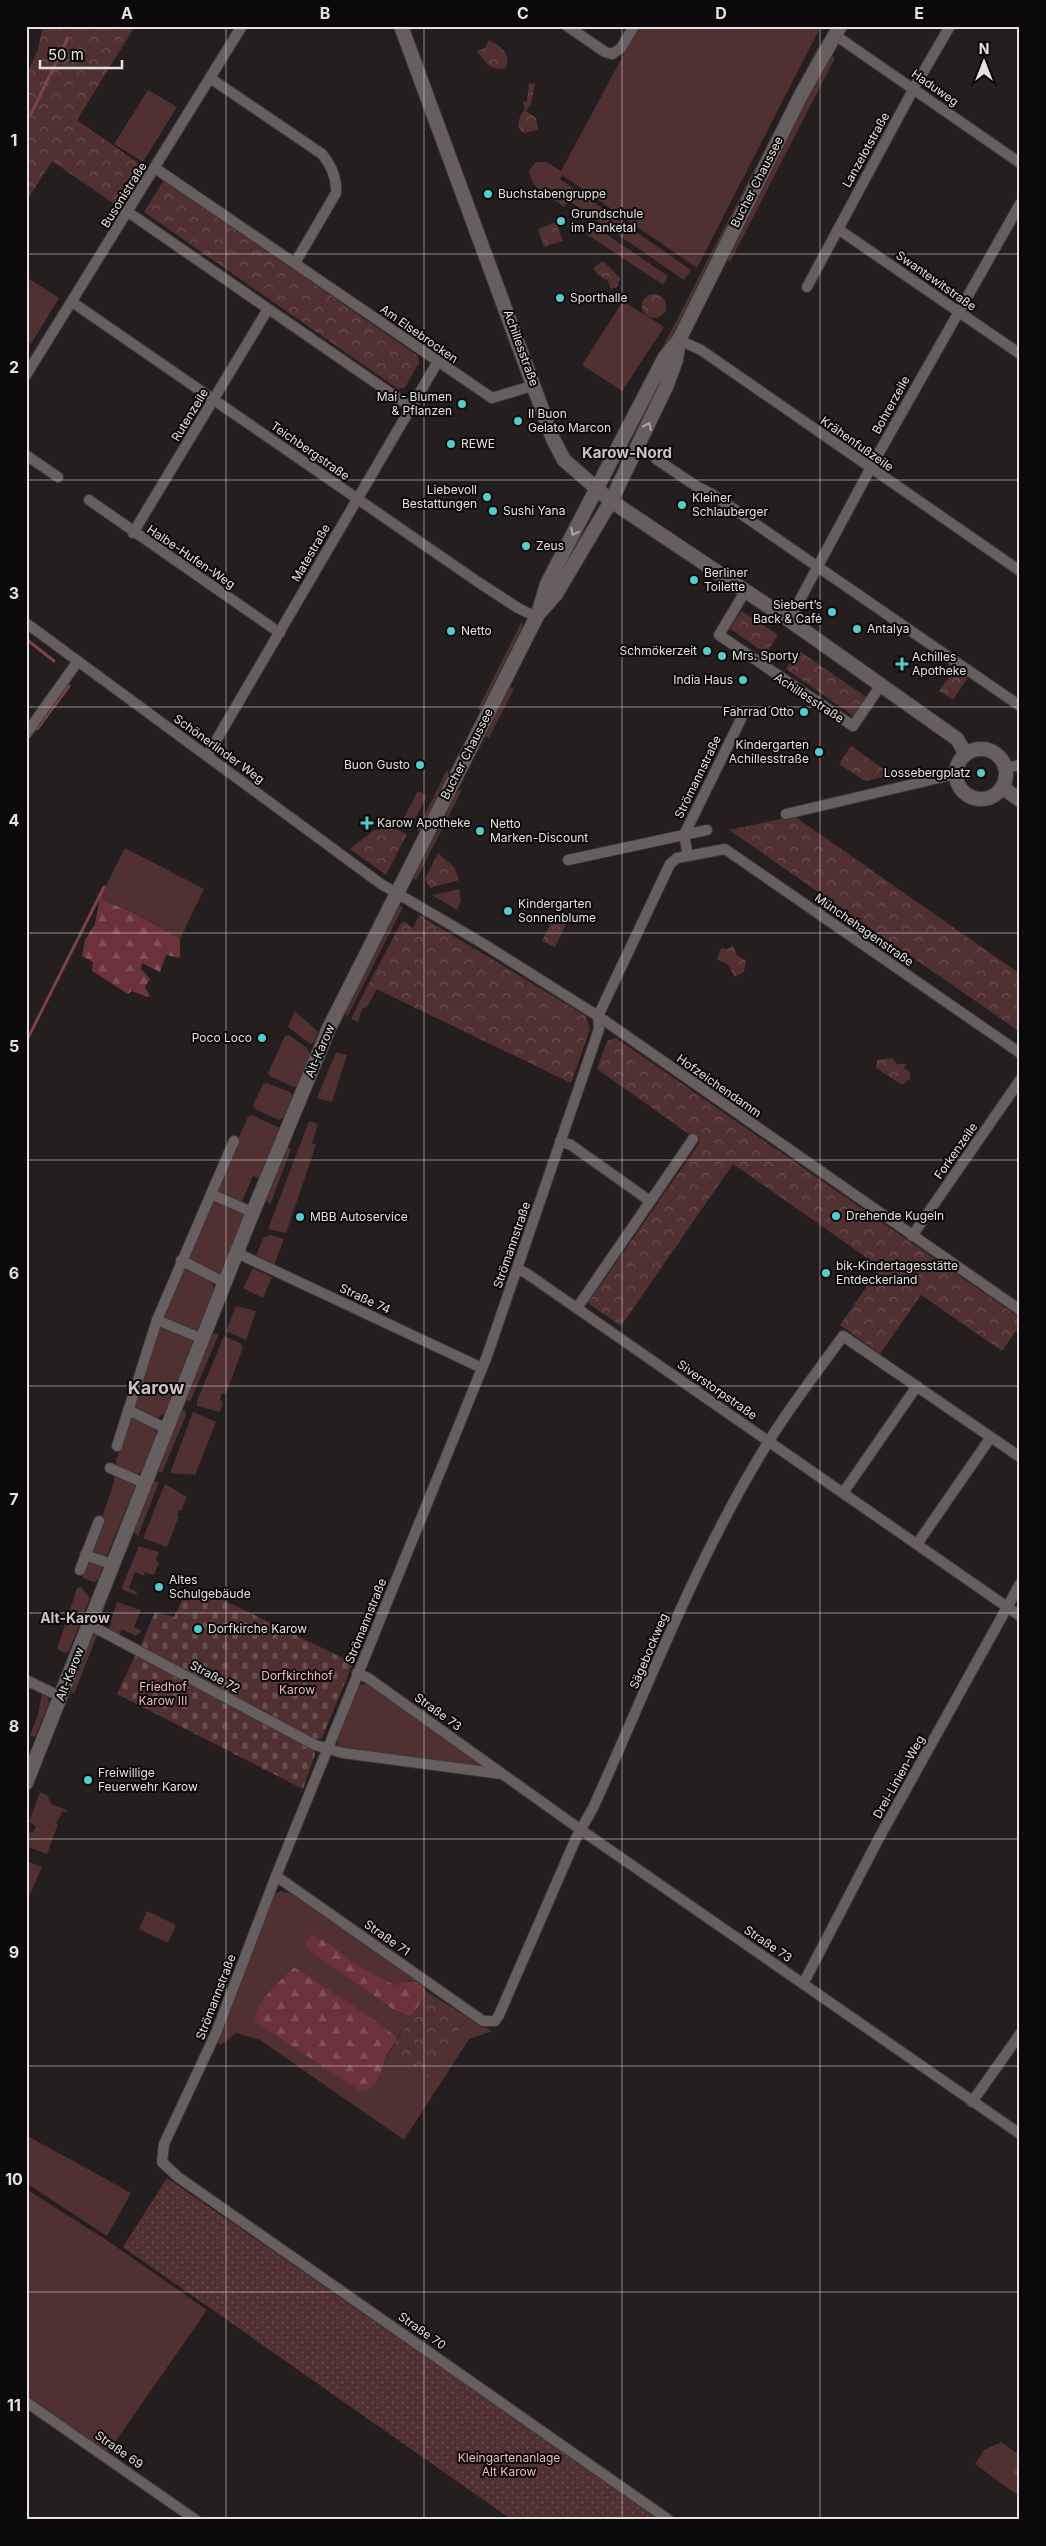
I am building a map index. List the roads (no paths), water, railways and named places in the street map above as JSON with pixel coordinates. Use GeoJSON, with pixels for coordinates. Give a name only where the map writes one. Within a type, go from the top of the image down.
{"type":"FeatureCollection","features":[{"type":"Feature","properties":{"kind":"main road","name":"Achillesstraße"},"geometry":{"type":"LineString","coordinates":[[402,26],[535,385],[553,439],[564,460],[611,501],[746,590],[957,738],[966,754]]}},
{"type":"Feature","properties":{"kind":"main road","name":"Bucher Chaussee"},"geometry":{"type":"LineString","coordinates":[[396,894],[537,616],[547,584],[665,357],[679,340],[801,95],[838,31]]}},
{"type":"Feature","properties":{"kind":"main road","name":"Bucher Chaussee"},"geometry":{"type":"LineString","coordinates":[[537,616],[556,594],[611,501],[666,387],[676,360],[679,340]]}},
{"type":"Feature","properties":{"kind":"main road"},"geometry":{"type":"LineString","coordinates":[[983,749],[993,752],[1002,759],[1005,768],[1006,779],[1002,787],[995,794],[977,798],[962,790],[956,774],[960,759],[966,754],[983,749]]}},
{"type":"Feature","properties":{"kind":"main road"},"geometry":{"type":"LineString","coordinates":[[1002,787],[1020,800]]}},
{"type":"Feature","properties":{"kind":"main road","name":"Alt-Karow"},"geometry":{"type":"LineString","coordinates":[[26,1783],[237,1253],[329,1028],[396,894]]}},
{"type":"Feature","properties":{"kind":"street","name":"Busonistraße"},"geometry":{"type":"LineString","coordinates":[[26,375],[242,26]]}},
{"type":"Feature","properties":{"kind":"street"},"geometry":{"type":"LineString","coordinates":[[567,26],[605,52],[612,54],[621,48],[634,26]]}},
{"type":"Feature","properties":{"kind":"street","name":"Lanzelotstraße"},"geometry":{"type":"LineString","coordinates":[[807,287],[914,88],[950,26]]}},
{"type":"Feature","properties":{"kind":"street","name":"Haduweg"},"geometry":{"type":"LineString","coordinates":[[838,31],[914,88],[1020,163]]}},
{"type":"Feature","properties":{"kind":"street"},"geometry":{"type":"LineString","coordinates":[[210,78],[319,152],[328,161],[336,185],[336,193],[295,263]]}},
{"type":"Feature","properties":{"kind":"street","name":"Am Elsebrocken"},"geometry":{"type":"LineString","coordinates":[[155,168],[437,363],[492,398],[535,385]]}},
{"type":"Feature","properties":{"kind":"street","name":"Bohrerzeile"},"geometry":{"type":"LineString","coordinates":[[789,620],[958,312],[1020,204]]}},
{"type":"Feature","properties":{"kind":"street"},"geometry":{"type":"LineString","coordinates":[[128,212],[412,408]]}},
{"type":"Feature","properties":{"kind":"street","name":"Swantewitstraße"},"geometry":{"type":"LineString","coordinates":[[838,229],[1020,354]]}},
{"type":"Feature","properties":{"kind":"street","name":"Teichbergstraße"},"geometry":{"type":"LineString","coordinates":[[72,302],[486,587],[537,616]]}},
{"type":"Feature","properties":{"kind":"street","name":"Rutenzeile"},"geometry":{"type":"LineString","coordinates":[[133,533],[268,309]]}},
{"type":"Feature","properties":{"kind":"street","name":"Krähenfußzeile"},"geometry":{"type":"LineString","coordinates":[[679,340],[701,350],[1020,571]]}},
{"type":"Feature","properties":{"kind":"street","name":"Matestraße"},"geometry":{"type":"LineString","coordinates":[[207,756],[437,363]]}},
{"type":"Feature","properties":{"kind":"street"},"geometry":{"type":"LineString","coordinates":[[26,455],[58,478]]}},
{"type":"Feature","properties":{"kind":"street"},"geometry":{"type":"LineString","coordinates":[[656,459],[818,566],[1020,706]]}},
{"type":"Feature","properties":{"kind":"street","name":"Halbe-Hufen-Weg"},"geometry":{"type":"LineString","coordinates":[[89,500],[133,533],[280,633]]}},
{"type":"Feature","properties":{"kind":"street","name":"Achillesstraße"},"geometry":{"type":"LineString","coordinates":[[746,590],[719,635],[771,673],[853,726],[881,685]]}},
{"type":"Feature","properties":{"kind":"street","name":"Schönerlinder Weg"},"geometry":{"type":"LineString","coordinates":[[26,624],[396,894]]}},
{"type":"Feature","properties":{"kind":"street"},"geometry":{"type":"LineString","coordinates":[[26,734],[78,661]]}},
{"type":"Feature","properties":{"kind":"street","name":"Strömannstraße"},"geometry":{"type":"LineString","coordinates":[[162,2162],[161,2155],[167,2137],[216,2033],[276,1876],[482,1368],[518,1269],[599,1029],[598,1016],[670,864],[677,858],[688,856],[684,835],[741,720]]}},
{"type":"Feature","properties":{"kind":"street"},"geometry":{"type":"LineString","coordinates":[[1005,768],[1020,765]]}},
{"type":"Feature","properties":{"kind":"street"},"geometry":{"type":"LineString","coordinates":[[786,814],[956,774]]}},
{"type":"Feature","properties":{"kind":"street"},"geometry":{"type":"LineString","coordinates":[[568,860],[707,830]]}},
{"type":"Feature","properties":{"kind":"street","name":"Münchehagenstraße"},"geometry":{"type":"LineString","coordinates":[[688,856],[725,849],[1020,1053]]}},
{"type":"Feature","properties":{"kind":"street","name":"Hofzeichendamm"},"geometry":{"type":"LineString","coordinates":[[396,894],[482,943],[598,1016],[1020,1310]]}},
{"type":"Feature","properties":{"kind":"street","name":"Forkenzeile"},"geometry":{"type":"LineString","coordinates":[[912,1236],[1020,1080]]}},
{"type":"Feature","properties":{"kind":"street"},"geometry":{"type":"LineString","coordinates":[[577,1308],[693,1139]]}},
{"type":"Feature","properties":{"kind":"street"},"geometry":{"type":"LineString","coordinates":[[117,1446],[157,1320],[181,1260],[234,1141]]}},
{"type":"Feature","properties":{"kind":"street"},"geometry":{"type":"LineString","coordinates":[[560,1141],[571,1145],[650,1201]]}},
{"type":"Feature","properties":{"kind":"street"},"geometry":{"type":"LineString","coordinates":[[211,1194],[254,1213]]}},
{"type":"Feature","properties":{"kind":"street","name":"Straße 74"},"geometry":{"type":"LineString","coordinates":[[237,1253],[482,1368]]}},
{"type":"Feature","properties":{"kind":"street"},"geometry":{"type":"LineString","coordinates":[[181,1260],[225,1283]]}},
{"type":"Feature","properties":{"kind":"street","name":"Siverstorpstraße"},"geometry":{"type":"LineString","coordinates":[[518,1269],[1020,1616]]}},
{"type":"Feature","properties":{"kind":"street"},"geometry":{"type":"LineString","coordinates":[[157,1320],[203,1339]]}},
{"type":"Feature","properties":{"kind":"street","name":"Sägebockweg"},"geometry":{"type":"LineString","coordinates":[[483,2021],[495,2020],[499,2015],[673,1626],[716,1536],[769,1441],[843,1336],[917,1386]]}},
{"type":"Feature","properties":{"kind":"street"},"geometry":{"type":"LineString","coordinates":[[843,1493],[917,1386],[1020,1457]]}},
{"type":"Feature","properties":{"kind":"street"},"geometry":{"type":"LineString","coordinates":[[128,1410],[167,1429]]}},
{"type":"Feature","properties":{"kind":"street"},"geometry":{"type":"LineString","coordinates":[[917,1544],[991,1437]]}},
{"type":"Feature","properties":{"kind":"street"},"geometry":{"type":"LineString","coordinates":[[110,1468],[146,1484]]}},
{"type":"Feature","properties":{"kind":"street"},"geometry":{"type":"LineString","coordinates":[[80,1570],[99,1521]]}},
{"type":"Feature","properties":{"kind":"street"},"geometry":{"type":"LineString","coordinates":[[86,1555],[114,1565]]}},
{"type":"Feature","properties":{"kind":"street","name":"Drei-Linien-Weg"},"geometry":{"type":"LineString","coordinates":[[804,1984],[879,1838],[1020,1584]]}},
{"type":"Feature","properties":{"kind":"street","name":"Straße 72"},"geometry":{"type":"LineString","coordinates":[[90,1625],[315,1745],[328,1749]]}},
{"type":"Feature","properties":{"kind":"street","name":"Straße 73"},"geometry":{"type":"LineString","coordinates":[[358,1674],[368,1678],[581,1830],[1020,2134]]}},
{"type":"Feature","properties":{"kind":"street"},"geometry":{"type":"LineString","coordinates":[[26,1680],[61,1697]]}},
{"type":"Feature","properties":{"kind":"street","name":"Straße 73"},"geometry":{"type":"LineString","coordinates":[[328,1749],[503,1774]]}},
{"type":"Feature","properties":{"kind":"street","name":"Straße 71"},"geometry":{"type":"LineString","coordinates":[[276,1876],[483,2021]]}},
{"type":"Feature","properties":{"kind":"street"},"geometry":{"type":"LineString","coordinates":[[972,2102],[1020,2034]]}},
{"type":"Feature","properties":{"kind":"street","name":"Straße 70"},"geometry":{"type":"LineString","coordinates":[[162,2162],[178,2177],[669,2520]]}},
{"type":"Feature","properties":{"kind":"street","name":"Straße 69"},"geometry":{"type":"LineString","coordinates":[[26,2402],[196,2520]]}},
{"type":"Feature","properties":{"kind":"waterway"},"geometry":{"type":"LineString","coordinates":[[31,114],[68,38]]}},
{"type":"Feature","properties":{"kind":"waterway"},"geometry":{"type":"LineString","coordinates":[[26,639],[54,661]]}},
{"type":"Feature","properties":{"kind":"waterway"},"geometry":{"type":"LineString","coordinates":[[37,729],[69,686]]}},
{"type":"Feature","properties":{"kind":"waterway"},"geometry":{"type":"LineString","coordinates":[[26,1042],[104,887]]}},
{"type":"Feature","properties":{"kind":"waterway"},"geometry":{"type":"LineString","coordinates":[[1016,2472],[1020,2475]]}},
{"type":"Feature","properties":{"kind":"place","name":"Buchstabengruppe"},"geometry":{"type":"Point","coordinates":[488,194]}},
{"type":"Feature","properties":{"kind":"place","name":"Grundschule im Panketal"},"geometry":{"type":"Point","coordinates":[561,221]}},
{"type":"Feature","properties":{"kind":"place","name":"Sporthalle"},"geometry":{"type":"Point","coordinates":[560,298]}},
{"type":"Feature","properties":{"kind":"place","name":"Mai - Blumen & Pflanzen"},"geometry":{"type":"Point","coordinates":[462,404]}},
{"type":"Feature","properties":{"kind":"place","name":"Il Buon Gelato Marcon"},"geometry":{"type":"Point","coordinates":[518,421]}},
{"type":"Feature","properties":{"kind":"place","name":"REWE"},"geometry":{"type":"Point","coordinates":[451,444]}},
{"type":"Feature","properties":{"kind":"place","name":"Liebevoll Bestattungen"},"geometry":{"type":"Point","coordinates":[487,497]}},
{"type":"Feature","properties":{"kind":"place","name":"Kleiner Schlauberger"},"geometry":{"type":"Point","coordinates":[682,505]}},
{"type":"Feature","properties":{"kind":"place","name":"Sushi Yana"},"geometry":{"type":"Point","coordinates":[493,511]}},
{"type":"Feature","properties":{"kind":"place","name":"Zeus"},"geometry":{"type":"Point","coordinates":[526,546]}},
{"type":"Feature","properties":{"kind":"place","name":"Berliner Toilette"},"geometry":{"type":"Point","coordinates":[694,580]}},
{"type":"Feature","properties":{"kind":"place","name":"Siebert’s Back & Café"},"geometry":{"type":"Point","coordinates":[832,612]}},
{"type":"Feature","properties":{"kind":"place","name":"Antalya"},"geometry":{"type":"Point","coordinates":[857,629]}},
{"type":"Feature","properties":{"kind":"place","name":"Netto"},"geometry":{"type":"Point","coordinates":[451,631]}},
{"type":"Feature","properties":{"kind":"place","name":"Schmökerzeit"},"geometry":{"type":"Point","coordinates":[707,651]}},
{"type":"Feature","properties":{"kind":"place","name":"Mrs. Sporty"},"geometry":{"type":"Point","coordinates":[722,656]}},
{"type":"Feature","properties":{"kind":"place","name":"Achilles Apotheke"},"geometry":{"type":"Point","coordinates":[902,664]}},
{"type":"Feature","properties":{"kind":"place","name":"India Haus"},"geometry":{"type":"Point","coordinates":[743,680]}},
{"type":"Feature","properties":{"kind":"place","name":"Fahrrad Otto"},"geometry":{"type":"Point","coordinates":[804,712]}},
{"type":"Feature","properties":{"kind":"place","name":"Kindergarten Achillesstraße"},"geometry":{"type":"Point","coordinates":[819,752]}},
{"type":"Feature","properties":{"kind":"place","name":"Buon Gusto"},"geometry":{"type":"Point","coordinates":[420,765]}},
{"type":"Feature","properties":{"kind":"place","name":"Lossebergplatz"},"geometry":{"type":"Point","coordinates":[981,773]}},
{"type":"Feature","properties":{"kind":"place","name":"Karow Apotheke"},"geometry":{"type":"Point","coordinates":[367,823]}},
{"type":"Feature","properties":{"kind":"place","name":"Netto Marken-Discount"},"geometry":{"type":"Point","coordinates":[480,831]}},
{"type":"Feature","properties":{"kind":"place","name":"Kindergarten Sonnenblume"},"geometry":{"type":"Point","coordinates":[508,911]}},
{"type":"Feature","properties":{"kind":"place","name":"Poco Loco"},"geometry":{"type":"Point","coordinates":[262,1038]}},
{"type":"Feature","properties":{"kind":"place","name":"Drehende Kugeln"},"geometry":{"type":"Point","coordinates":[836,1216]}},
{"type":"Feature","properties":{"kind":"place","name":"MBB Autoservice"},"geometry":{"type":"Point","coordinates":[300,1217]}},
{"type":"Feature","properties":{"kind":"place","name":"bik-Kindertagesstätte Entdeckerland"},"geometry":{"type":"Point","coordinates":[826,1273]}},
{"type":"Feature","properties":{"kind":"place","name":"Altes Schulgebäude"},"geometry":{"type":"Point","coordinates":[159,1587]}},
{"type":"Feature","properties":{"kind":"place","name":"Dorfkirche Karow"},"geometry":{"type":"Point","coordinates":[198,1629]}},
{"type":"Feature","properties":{"kind":"place","name":"Freiwillige Feuerwehr Karow"},"geometry":{"type":"Point","coordinates":[88,1780]}},
{"type":"Feature","properties":{"kind":"district","name":"Karow-Nord"},"geometry":{"type":"Point","coordinates":[627,453]}},
{"type":"Feature","properties":{"kind":"district","name":"Karow"},"geometry":{"type":"Point","coordinates":[156,1388]}},
{"type":"Feature","properties":{"kind":"district","name":"Alt-Karow"},"geometry":{"type":"Point","coordinates":[75,1618]}},
{"type":"Feature","properties":{"kind":"park label","name":"Dorfkirchhof Karow"},"geometry":{"type":"Point","coordinates":[297,1683]}},
{"type":"Feature","properties":{"kind":"park label","name":"Friedhof Karow III"},"geometry":{"type":"Point","coordinates":[163,1694]}},
{"type":"Feature","properties":{"kind":"park label","name":"Kleingartenanlage Alt Karow"},"geometry":{"type":"Point","coordinates":[509,2465]}}]}
